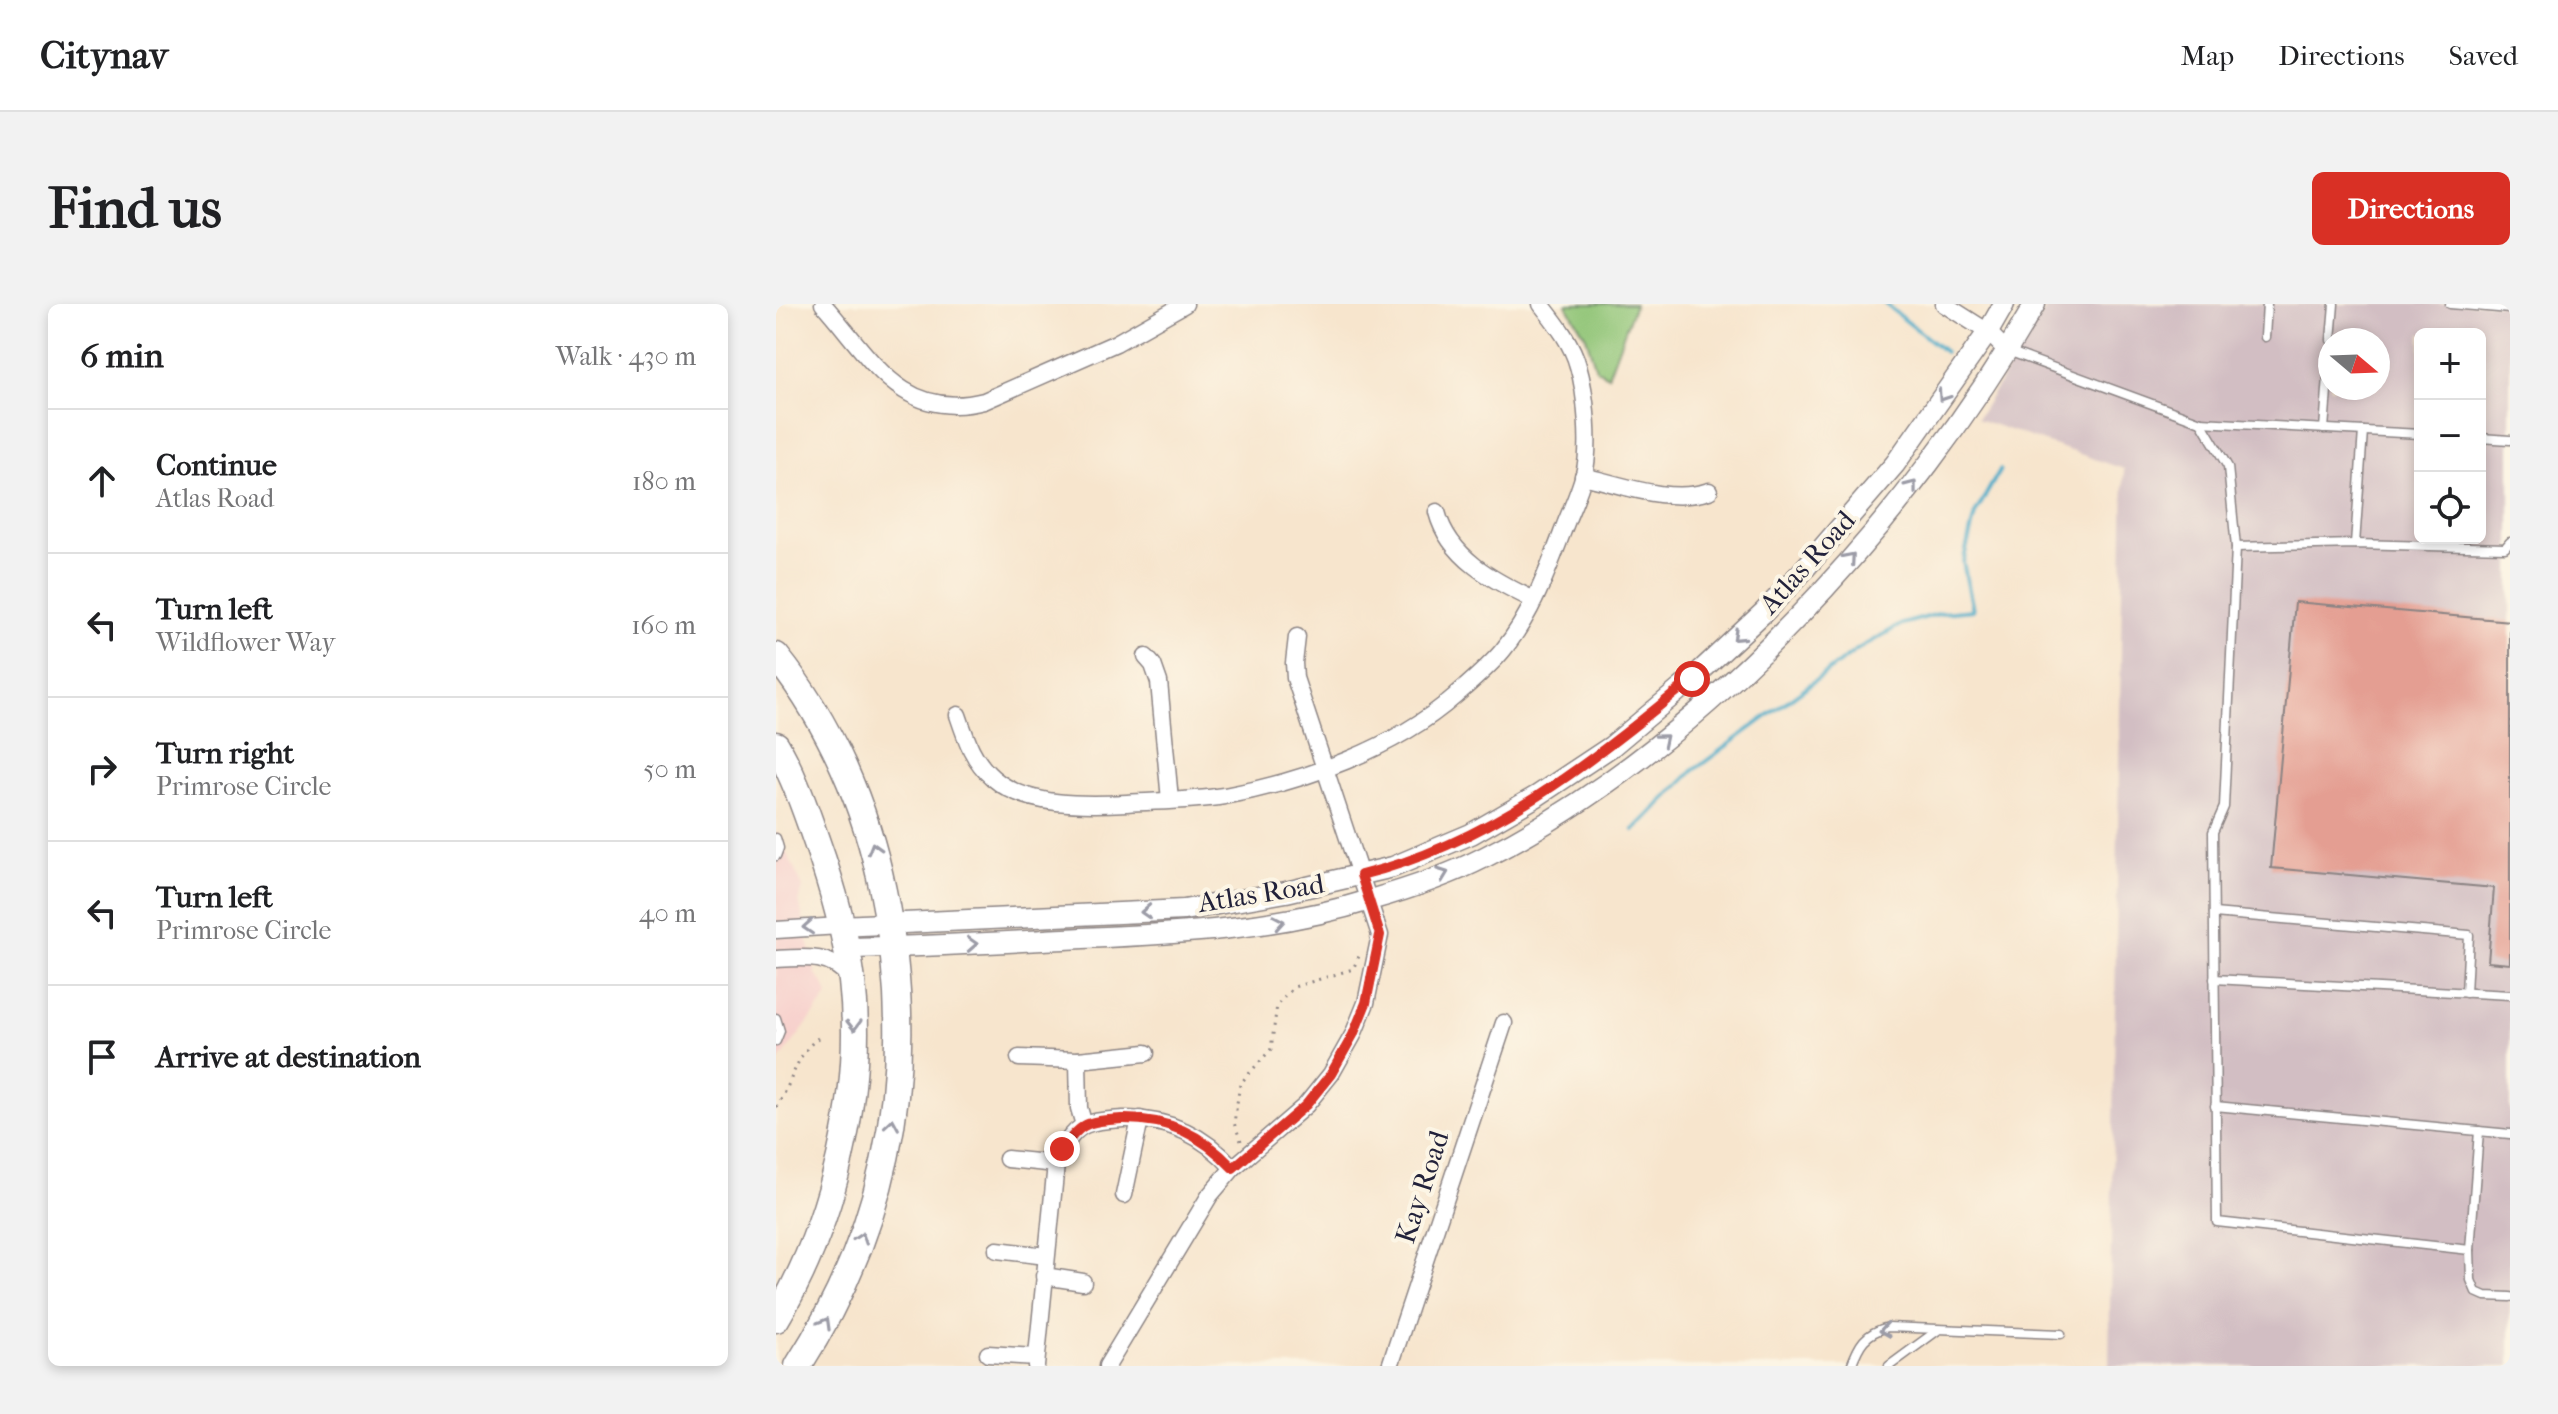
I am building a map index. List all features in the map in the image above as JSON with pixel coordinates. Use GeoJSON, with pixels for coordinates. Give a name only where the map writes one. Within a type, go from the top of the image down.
{"type":"FeatureCollection","features":[{"type":"Feature","properties":{"kind":"highway"},"geometry":{"type":"LineString","coordinates":[[776,656],[825,730],[850,782],[874,847],[899,986],[900,1046],[896,1098],[890,1137],[874,1199],[848,1277],[827,1321],[798,1366]]}},
{"type":"Feature","properties":{"kind":"highway"},"geometry":{"type":"LineString","coordinates":[[776,745],[805,807],[828,874],[852,981],[854,1056],[841,1143],[805,1263],[776,1319]]}},
{"type":"Feature","properties":{"kind":"street"},"geometry":{"type":"LineString","coordinates":[[826,305],[884,377],[897,388],[934,402],[967,405],[984,401],[1116,343],[1185,304]]}},
{"type":"Feature","properties":{"kind":"street"},"geometry":{"type":"LineString","coordinates":[[958,715],[976,759],[993,779],[1015,792],[1039,798],[1097,804],[1220,797],[1324,769],[1395,738],[1421,722],[1454,697],[1503,650],[1534,600],[1583,476],[1586,435],[1578,364],[1561,329],[1541,304]]}},
{"type":"Feature","properties":{"kind":"street"},"geometry":{"type":"LineString","coordinates":[[1944,304],[1988,332],[2007,351]]}},
{"type":"Feature","properties":{"kind":"street","name":"Atlas Road"},"geometry":{"type":"LineString","coordinates":[[892,936],[1184,910],[1361,875],[1393,867],[1471,834],[1514,811],[1612,746],[1692,679],[1800,574],[1895,464],[1988,332],[2004,304]]}},
{"type":"Feature","properties":{"kind":"street","name":"Atlas Road"},"geometry":{"type":"LineString","coordinates":[[776,931],[842,937],[1213,932],[1305,917],[1370,901],[1483,859],[1551,820],[1628,768],[1710,700],[1810,602],[1910,489],[2007,351],[2035,304]]}},
{"type":"Feature","properties":{"kind":"street"},"geometry":{"type":"LineString","coordinates":[[1583,476],[1673,496],[1694,496],[1709,491]]}},
{"type":"Feature","properties":{"kind":"street"},"geometry":{"type":"LineString","coordinates":[[1437,512],[1441,529],[1468,560],[1500,584],[1534,600]]}},
{"type":"Feature","properties":{"kind":"street"},"geometry":{"type":"LineString","coordinates":[[1107,1366],[1196,1217],[1233,1168],[1306,1105],[1331,1074],[1353,1035],[1366,1003],[1380,935],[1295,678],[1297,637]]}},
{"type":"Feature","properties":{"kind":"street"},"geometry":{"type":"LineString","coordinates":[[1146,657],[1153,665],[1159,682],[1170,800]]}},
{"type":"Feature","properties":{"kind":"street","name":"Atlas Road"},"geometry":{"type":"LineString","coordinates":[[776,951],[842,937]]}},
{"type":"Feature","properties":{"kind":"street"},"geometry":{"type":"LineString","coordinates":[[776,959],[809,957],[826,960],[838,965],[852,981]]}},
{"type":"Feature","properties":{"kind":"street","name":"Kay Road"},"geometry":{"type":"LineString","coordinates":[[1390,1366],[1504,1023]]}},
{"type":"Feature","properties":{"kind":"street"},"geometry":{"type":"LineString","coordinates":[[1019,1058],[1078,1060],[1146,1053]]}},
{"type":"Feature","properties":{"kind":"street"},"geometry":{"type":"LineString","coordinates":[[1078,1060],[1079,1108],[1084,1125]]}},
{"type":"Feature","properties":{"kind":"street"},"geometry":{"type":"LineString","coordinates":[[988,1354],[1036,1362],[1056,1164],[1062,1149],[1084,1125],[1140,1119],[1177,1126],[1206,1143],[1233,1168]]}},
{"type":"Feature","properties":{"kind":"street"},"geometry":{"type":"LineString","coordinates":[[1124,1195],[1140,1119]]}},
{"type":"Feature","properties":{"kind":"street"},"geometry":{"type":"LineString","coordinates":[[1007,1159],[1056,1164]]}},
{"type":"Feature","properties":{"kind":"street"},"geometry":{"type":"LineString","coordinates":[[997,1250],[1046,1256]]}},
{"type":"Feature","properties":{"kind":"street"},"geometry":{"type":"LineString","coordinates":[[1044,1276],[1083,1282]]}},
{"type":"Feature","properties":{"kind":"lane"},"geometry":{"type":"LineString","coordinates":[[2265,337],[2267,304]]}},
{"type":"Feature","properties":{"kind":"lane"},"geometry":{"type":"LineString","coordinates":[[2332,328],[2334,304]]}},
{"type":"Feature","properties":{"kind":"lane"},"geometry":{"type":"LineString","coordinates":[[2450,304],[2510,309]]}},
{"type":"Feature","properties":{"kind":"lane"},"geometry":{"type":"LineString","coordinates":[[2007,351],[2201,422],[2414,434]]}},
{"type":"Feature","properties":{"kind":"lane"},"geometry":{"type":"LineString","coordinates":[[2324,429],[2326,400]]}},
{"type":"Feature","properties":{"kind":"lane"},"geometry":{"type":"LineString","coordinates":[[2201,422],[2228,467],[2236,547],[2224,807],[2213,832],[2219,1224],[2470,1250]]}},
{"type":"Feature","properties":{"kind":"lane"},"geometry":{"type":"LineString","coordinates":[[2355,544],[2363,431]]}},
{"type":"Feature","properties":{"kind":"lane"},"geometry":{"type":"LineString","coordinates":[[2486,438],[2510,440]]}},
{"type":"Feature","properties":{"kind":"lane"},"geometry":{"type":"LineString","coordinates":[[2236,547],[2355,544],[2505,548],[2510,542]]}},
{"type":"Feature","properties":{"kind":"lane"},"geometry":{"type":"LineString","coordinates":[[776,838],[779,848],[776,856]]}},
{"type":"Feature","properties":{"kind":"lane"},"geometry":{"type":"LineString","coordinates":[[2214,913],[2469,935],[2466,993]]}},
{"type":"Feature","properties":{"kind":"lane"},"geometry":{"type":"LineString","coordinates":[[2214,979],[2510,995]]}},
{"type":"Feature","properties":{"kind":"lane"},"geometry":{"type":"LineString","coordinates":[[776,1018],[780,1031],[776,1041]]}},
{"type":"Feature","properties":{"kind":"lane"},"geometry":{"type":"LineString","coordinates":[[2215,1106],[2510,1134]]}},
{"type":"Feature","properties":{"kind":"lane"},"geometry":{"type":"LineString","coordinates":[[2479,1131],[2470,1250],[2471,1280],[2476,1292],[2485,1296],[2510,1297]]}},
{"type":"Feature","properties":{"kind":"lane"},"geometry":{"type":"LineString","coordinates":[[1851,1366],[1863,1339],[1872,1331],[1888,1327],[2061,1334]]}},
{"type":"Feature","properties":{"kind":"lane"},"geometry":{"type":"LineString","coordinates":[[1889,1366],[1939,1330]]}},
{"type":"Feature","properties":{"kind":"path"},"geometry":{"type":"LineString","coordinates":[[1247,1156],[1234,1123],[1240,1084],[1271,1049],[1277,1005],[1294,987],[1353,969],[1362,949]]}},
{"type":"Feature","properties":{"kind":"path"},"geometry":{"type":"LineString","coordinates":[[776,1107],[791,1081],[800,1056],[818,1038]]}},
{"type":"Feature","properties":{"kind":"shaded area"},"geometry":{"type":"Polygon","coordinates":[[[2049,304],[2510,304],[2510,1366],[2109,1366],[2124,469],[1977,419],[2049,304]]]}},
{"type":"Feature","properties":{"kind":"shaded area"},"geometry":{"type":"Polygon","coordinates":[[[776,831],[803,887],[799,901],[816,975],[824,984],[828,996],[776,1065],[776,831]]]}},
{"type":"Feature","properties":{"kind":"green space"},"geometry":{"type":"Polygon","coordinates":[[[1566,304],[1635,304],[1608,376],[1596,369],[1586,337],[1566,304]]]}},
{"type":"Feature","properties":{"kind":"building"},"geometry":{"type":"Polygon","coordinates":[[[2295,602],[2510,621],[2510,964],[2488,962],[2494,888],[2271,868],[2295,602]]]}},
{"type":"Feature","properties":{"kind":"waterway"},"geometry":{"type":"LineString","coordinates":[[1885,304],[1945,352]]}},
{"type":"Feature","properties":{"kind":"waterway"},"geometry":{"type":"LineString","coordinates":[[1634,830],[1694,770],[1858,649],[1902,624],[1942,613],[1973,610],[1963,562],[1975,514],[2000,470]]}},
{"type":"Feature","properties":{"kind":"route"},"geometry":{"type":"LineString","coordinates":[[1062,1149],[1084,1125],[1140,1119],[1177,1126],[1206,1143],[1233,1168],[1306,1105],[1331,1074],[1353,1035],[1366,1003],[1380,935],[1361,875],[1393,867],[1471,834],[1514,811],[1612,746],[1692,679]]}}]}
